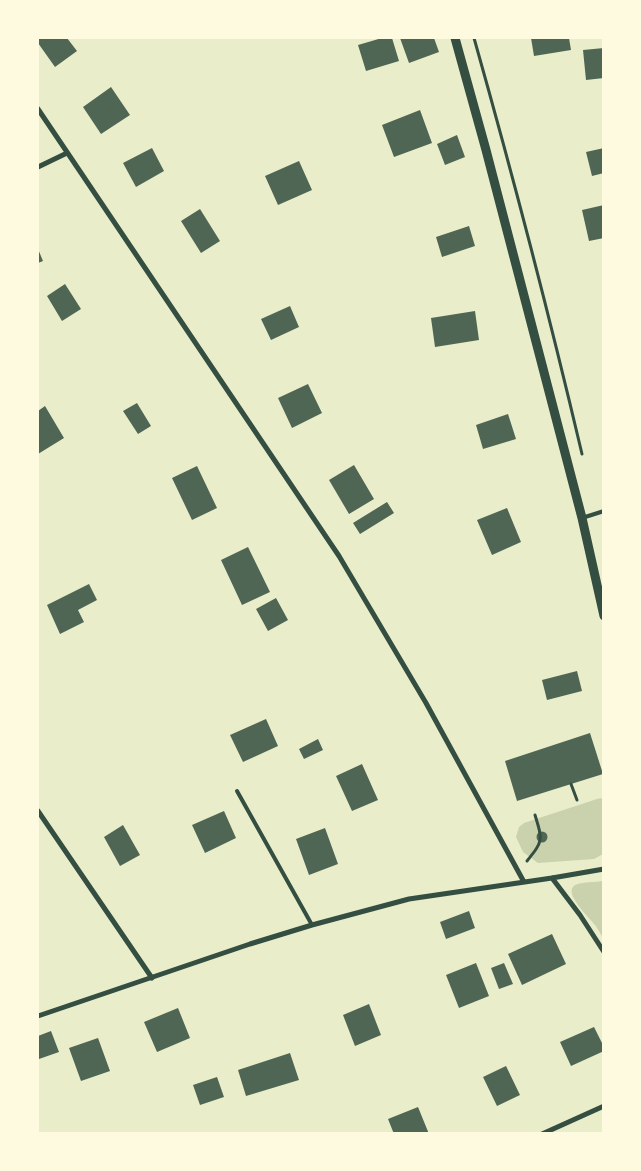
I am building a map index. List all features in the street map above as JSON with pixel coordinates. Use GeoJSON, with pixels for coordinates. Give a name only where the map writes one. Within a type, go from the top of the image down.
{"type":"FeatureCollection","features":[{"type":"Feature","properties":{"kind":"street"},"geometry":{"type":"LineString","coordinates":[[455,38],[582,518],[604,616]]}},
{"type":"Feature","properties":{"kind":"street"},"geometry":{"type":"LineString","coordinates":[[38,109],[340,556],[426,703],[524,882]]}},
{"type":"Feature","properties":{"kind":"street"},"geometry":{"type":"LineString","coordinates":[[38,167],[68,153]]}},
{"type":"Feature","properties":{"kind":"street"},"geometry":{"type":"LineString","coordinates":[[38,811],[152,978]]}},
{"type":"Feature","properties":{"kind":"street"},"geometry":{"type":"LineString","coordinates":[[38,1016],[250,944],[408,899],[604,869]]}},
{"type":"Feature","properties":{"kind":"street"},"geometry":{"type":"LineString","coordinates":[[552,878],[580,915],[604,952]]}},
{"type":"Feature","properties":{"kind":"street"},"geometry":{"type":"LineString","coordinates":[[542,1134],[604,1106]]}},
{"type":"Feature","properties":{"kind":"lane"},"geometry":{"type":"LineString","coordinates":[[582,518],[604,511]]}},
{"type":"Feature","properties":{"kind":"lane"},"geometry":{"type":"LineString","coordinates":[[237,791],[312,925]]}},
{"type":"Feature","properties":{"kind":"path"},"geometry":{"type":"LineString","coordinates":[[474,38],[514,180],[583,456]]}},
{"type":"Feature","properties":{"kind":"path"},"geometry":{"type":"LineString","coordinates":[[571,784],[577,800]]}},
{"type":"Feature","properties":{"kind":"path"},"geometry":{"type":"LineString","coordinates":[[518,872],[541,842],[535,815]]}},
{"type":"Feature","properties":{"kind":"green space"},"geometry":{"type":"Polygon","coordinates":[[[603,798],[603,854],[594,859],[538,863],[523,852],[516,837],[519,827],[524,823],[603,798]]]}},
{"type":"Feature","properties":{"kind":"green space"},"geometry":{"type":"Polygon","coordinates":[[[604,881],[603,939],[574,899],[572,889],[578,884],[604,881]]]}},
{"type":"Feature","properties":{"kind":"building"},"geometry":{"type":"Polygon","coordinates":[[[38,38],[67,38],[77,51],[55,67],[38,43],[38,38]]]}},
{"type":"Feature","properties":{"kind":"building"},"geometry":{"type":"Polygon","coordinates":[[[382,38],[392,38],[399,61],[366,71],[358,45],[382,38]]]}},
{"type":"Feature","properties":{"kind":"building"},"geometry":{"type":"Polygon","coordinates":[[[400,38],[434,38],[439,52],[409,63],[400,38]]]}},
{"type":"Feature","properties":{"kind":"building"},"geometry":{"type":"Polygon","coordinates":[[[531,38],[569,38],[571,50],[534,56],[531,38]]]}},
{"type":"Feature","properties":{"kind":"building"},"geometry":{"type":"Polygon","coordinates":[[[604,48],[604,78],[586,80],[583,50],[604,48]]]}},
{"type":"Feature","properties":{"kind":"building"},"geometry":{"type":"Polygon","coordinates":[[[111,87],[130,115],[101,134],[83,107],[111,87]]]}},
{"type":"Feature","properties":{"kind":"building"},"geometry":{"type":"Polygon","coordinates":[[[420,110],[432,143],[394,157],[382,125],[420,110]]]}},
{"type":"Feature","properties":{"kind":"building"},"geometry":{"type":"Polygon","coordinates":[[[457,135],[465,157],[445,165],[437,144],[457,135]]]}},
{"type":"Feature","properties":{"kind":"building"},"geometry":{"type":"Polygon","coordinates":[[[152,148],[164,171],[136,187],[123,163],[152,148]]]}},
{"type":"Feature","properties":{"kind":"building"},"geometry":{"type":"Polygon","coordinates":[[[604,148],[604,173],[592,176],[586,152],[604,148]]]}},
{"type":"Feature","properties":{"kind":"building"},"geometry":{"type":"Polygon","coordinates":[[[299,161],[312,190],[278,205],[265,176],[299,161]]]}},
{"type":"Feature","properties":{"kind":"building"},"geometry":{"type":"Polygon","coordinates":[[[604,205],[604,238],[589,241],[582,210],[604,205]]]}},
{"type":"Feature","properties":{"kind":"building"},"geometry":{"type":"Polygon","coordinates":[[[200,209],[220,241],[201,253],[181,221],[200,209]]]}},
{"type":"Feature","properties":{"kind":"building"},"geometry":{"type":"Polygon","coordinates":[[[469,226],[475,246],[442,257],[436,237],[469,226]]]}},
{"type":"Feature","properties":{"kind":"building"},"geometry":{"type":"Polygon","coordinates":[[[38,249],[43,261],[38,263],[38,249]]]}},
{"type":"Feature","properties":{"kind":"building"},"geometry":{"type":"Polygon","coordinates":[[[65,284],[81,309],[62,321],[47,296],[65,284]]]}},
{"type":"Feature","properties":{"kind":"building"},"geometry":{"type":"Polygon","coordinates":[[[290,306],[299,327],[271,340],[261,319],[290,306]]]}},
{"type":"Feature","properties":{"kind":"building"},"geometry":{"type":"Polygon","coordinates":[[[475,311],[479,340],[435,347],[431,318],[475,311]]]}},
{"type":"Feature","properties":{"kind":"building"},"geometry":{"type":"Polygon","coordinates":[[[308,384],[322,413],[292,428],[278,398],[308,384]]]}},
{"type":"Feature","properties":{"kind":"building"},"geometry":{"type":"Polygon","coordinates":[[[137,403],[151,426],[138,434],[123,411],[137,403]]]}},
{"type":"Feature","properties":{"kind":"building"},"geometry":{"type":"Polygon","coordinates":[[[45,406],[64,438],[38,454],[38,411],[45,406]]]}},
{"type":"Feature","properties":{"kind":"building"},"geometry":{"type":"Polygon","coordinates":[[[508,414],[516,439],[483,449],[476,425],[508,414]]]}},
{"type":"Feature","properties":{"kind":"building"},"geometry":{"type":"Polygon","coordinates":[[[354,465],[374,499],[349,514],[329,480],[354,465]]]}},
{"type":"Feature","properties":{"kind":"building"},"geometry":{"type":"Polygon","coordinates":[[[197,466],[217,508],[192,520],[172,478],[197,466]]]}},
{"type":"Feature","properties":{"kind":"building"},"geometry":{"type":"Polygon","coordinates":[[[387,502],[394,513],[360,534],[353,523],[387,502]]]}},
{"type":"Feature","properties":{"kind":"building"},"geometry":{"type":"Polygon","coordinates":[[[507,508],[521,542],[492,555],[477,520],[507,508]]]}},
{"type":"Feature","properties":{"kind":"building"},"geometry":{"type":"Polygon","coordinates":[[[248,547],[270,592],[242,605],[221,560],[248,547]]]}},
{"type":"Feature","properties":{"kind":"building"},"geometry":{"type":"Polygon","coordinates":[[[89,584],[97,600],[78,610],[84,622],[60,634],[47,605],[89,584]]]}},
{"type":"Feature","properties":{"kind":"building"},"geometry":{"type":"Polygon","coordinates":[[[276,598],[288,620],[268,631],[256,609],[276,598]]]}},
{"type":"Feature","properties":{"kind":"building"},"geometry":{"type":"Polygon","coordinates":[[[577,671],[582,691],[547,700],[542,680],[577,671]]]}},
{"type":"Feature","properties":{"kind":"building"},"geometry":{"type":"Polygon","coordinates":[[[266,719],[278,746],[243,762],[230,735],[266,719]]]}},
{"type":"Feature","properties":{"kind":"building"},"geometry":{"type":"Polygon","coordinates":[[[590,733],[603,774],[517,801],[505,761],[590,733]]]}},
{"type":"Feature","properties":{"kind":"building"},"geometry":{"type":"Polygon","coordinates":[[[318,739],[323,750],[304,759],[299,749],[318,739]]]}},
{"type":"Feature","properties":{"kind":"building"},"geometry":{"type":"Polygon","coordinates":[[[362,764],[378,800],[352,811],[336,776],[362,764]]]}},
{"type":"Feature","properties":{"kind":"building"},"geometry":{"type":"Polygon","coordinates":[[[224,811],[236,838],[205,853],[192,825],[224,811]]]}},
{"type":"Feature","properties":{"kind":"building"},"geometry":{"type":"Polygon","coordinates":[[[123,825],[140,855],[120,866],[104,837],[123,825]]]}},
{"type":"Feature","properties":{"kind":"building"},"geometry":{"type":"Polygon","coordinates":[[[325,828],[338,864],[309,875],[296,839],[325,828]]]}},
{"type":"Feature","properties":{"kind":"building"},"geometry":{"type":"Polygon","coordinates":[[[542,831],[548,837],[542,843],[536,837],[542,831]]]}},
{"type":"Feature","properties":{"kind":"building"},"geometry":{"type":"Polygon","coordinates":[[[469,911],[475,928],[446,939],[440,922],[469,911]]]}},
{"type":"Feature","properties":{"kind":"building"},"geometry":{"type":"Polygon","coordinates":[[[552,934],[566,964],[522,985],[508,954],[552,934]]]}},
{"type":"Feature","properties":{"kind":"building"},"geometry":{"type":"Polygon","coordinates":[[[476,963],[489,996],[459,1008],[446,975],[476,963]]]}},
{"type":"Feature","properties":{"kind":"building"},"geometry":{"type":"Polygon","coordinates":[[[504,963],[513,984],[499,989],[491,968],[504,963]]]}},
{"type":"Feature","properties":{"kind":"building"},"geometry":{"type":"Polygon","coordinates":[[[369,1004],[381,1035],[355,1046],[343,1015],[369,1004]]]}},
{"type":"Feature","properties":{"kind":"building"},"geometry":{"type":"Polygon","coordinates":[[[178,1008],[190,1038],[157,1052],[144,1022],[178,1008]]]}},
{"type":"Feature","properties":{"kind":"building"},"geometry":{"type":"Polygon","coordinates":[[[594,1027],[604,1047],[604,1051],[571,1066],[560,1042],[594,1027]]]}},
{"type":"Feature","properties":{"kind":"building"},"geometry":{"type":"Polygon","coordinates":[[[51,1031],[59,1052],[39,1059],[38,1036],[51,1031]]]}},
{"type":"Feature","properties":{"kind":"building"},"geometry":{"type":"Polygon","coordinates":[[[98,1038],[110,1071],[81,1081],[69,1048],[98,1038]]]}},
{"type":"Feature","properties":{"kind":"building"},"geometry":{"type":"Polygon","coordinates":[[[290,1053],[299,1080],[246,1096],[238,1070],[290,1053]]]}},
{"type":"Feature","properties":{"kind":"building"},"geometry":{"type":"Polygon","coordinates":[[[506,1066],[520,1095],[497,1106],[483,1077],[506,1066]]]}},
{"type":"Feature","properties":{"kind":"building"},"geometry":{"type":"Polygon","coordinates":[[[217,1077],[224,1097],[200,1105],[193,1085],[217,1077]]]}},
{"type":"Feature","properties":{"kind":"building"},"geometry":{"type":"Polygon","coordinates":[[[418,1107],[429,1134],[394,1134],[388,1119],[418,1107]]]}}]}
